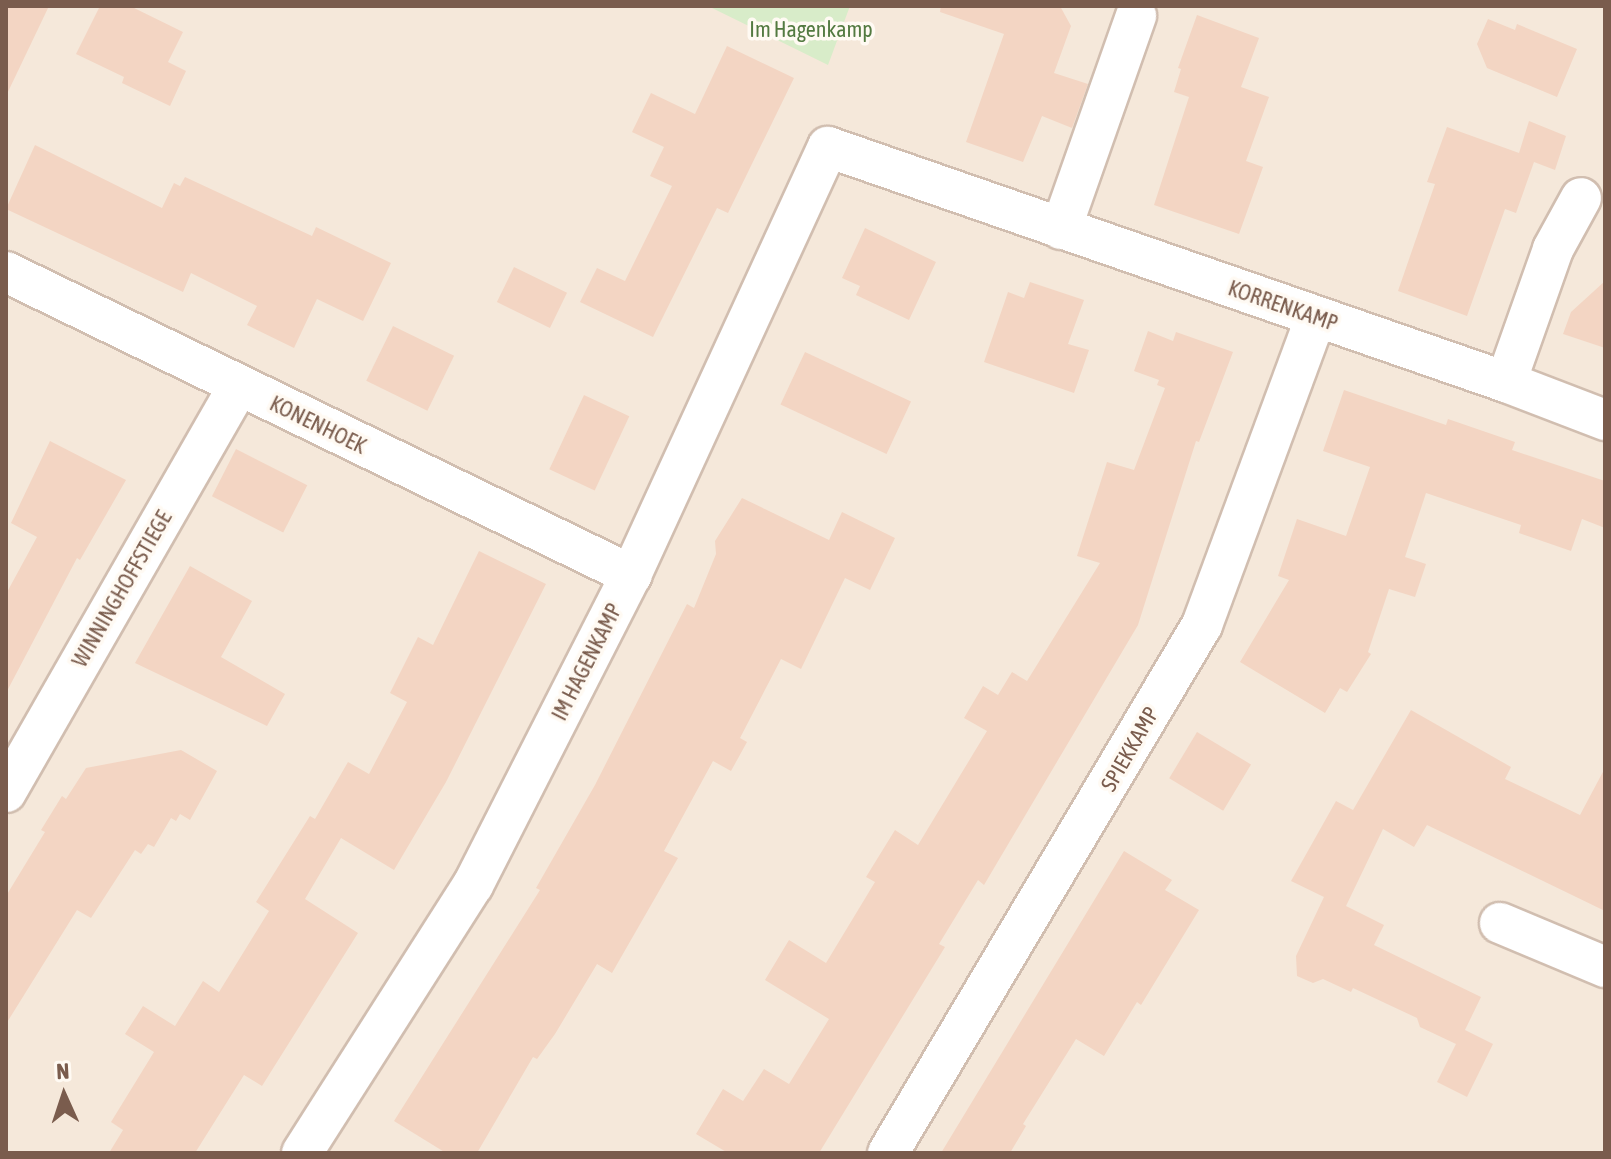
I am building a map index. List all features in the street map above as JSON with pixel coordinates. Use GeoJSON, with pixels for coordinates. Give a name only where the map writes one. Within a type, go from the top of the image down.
{"type":"FeatureCollection","features":[{"type":"Feature","properties":{"kind":"street"},"geometry":{"type":"LineString","coordinates":[[1061,229],[1136,16]]}},
{"type":"Feature","properties":{"kind":"street","name":"KORRENKAMP"},"geometry":{"type":"LineString","coordinates":[[828,147],[1506,382],[1605,420]]}},
{"type":"Feature","properties":{"kind":"street","name":"IM HAGENKAMP"},"geometry":{"type":"LineString","coordinates":[[302,1153],[473,885],[631,575],[828,147]]}},
{"type":"Feature","properties":{"kind":"street"},"geometry":{"type":"LineString","coordinates":[[1506,382],[1553,249],[1581,198]]}},
{"type":"Feature","properties":{"kind":"street","name":"KONENHOEK"},"geometry":{"type":"LineString","coordinates":[[6,272],[631,575]]}},
{"type":"Feature","properties":{"kind":"street","name":"SPIEKKAMP"},"geometry":{"type":"LineString","coordinates":[[888,1153],[1202,625],[1316,317]]}},
{"type":"Feature","properties":{"kind":"street","name":"WINNINGHOFFSTIEGE"},"geometry":{"type":"LineString","coordinates":[[6,792],[238,387]]}},
{"type":"Feature","properties":{"kind":"street"},"geometry":{"type":"LineString","coordinates":[[1500,923],[1605,967]]}},
{"type":"Feature","properties":{"kind":"shaded area"},"geometry":{"type":"Polygon","coordinates":[[[6,6],[1605,6],[1605,1153],[6,1153],[6,6]]]}},
{"type":"Feature","properties":{"kind":"green space","name":"Im Hagenkamp"},"geometry":{"type":"Polygon","coordinates":[[[708,6],[850,6],[828,65],[708,6]]]}},
{"type":"Feature","properties":{"kind":"building"},"geometry":{"type":"Polygon","coordinates":[[[6,6],[49,6],[6,96],[6,6]]]}},
{"type":"Feature","properties":{"kind":"building"},"geometry":{"type":"Polygon","coordinates":[[[100,6],[130,6],[183,32],[168,62],[186,71],[170,106],[122,83],[124,77],[76,54],[100,6]]]}},
{"type":"Feature","properties":{"kind":"building"},"geometry":{"type":"Polygon","coordinates":[[[941,6],[1060,6],[1071,26],[1054,73],[1088,84],[1072,128],[1042,116],[1023,162],[966,142],[1004,34],[940,12],[941,6]]]}},
{"type":"Feature","properties":{"kind":"building"},"geometry":{"type":"Polygon","coordinates":[[[1197,15],[1259,38],[1241,87],[1269,97],[1246,161],[1263,167],[1239,234],[1154,205],[1189,97],[1174,92],[1181,69],[1178,68],[1197,15]]]}},
{"type":"Feature","properties":{"kind":"building"},"geometry":{"type":"Polygon","coordinates":[[[1488,19],[1515,30],[1517,24],[1577,49],[1557,97],[1487,68],[1477,44],[1488,19]]]}},
{"type":"Feature","properties":{"kind":"building"},"geometry":{"type":"Polygon","coordinates":[[[727,46],[794,78],[728,213],[717,208],[653,337],[580,302],[597,268],[625,281],[672,186],[650,176],[664,147],[632,132],[651,93],[695,114],[727,46]]]}},
{"type":"Feature","properties":{"kind":"building"},"geometry":{"type":"Polygon","coordinates":[[[1529,121],[1566,136],[1555,170],[1534,162],[1516,213],[1505,209],[1467,316],[1398,291],[1435,184],[1427,182],[1447,127],[1519,153],[1529,121]]]}},
{"type":"Feature","properties":{"kind":"building"},"geometry":{"type":"Polygon","coordinates":[[[35,145],[162,208],[174,183],[180,186],[185,177],[312,236],[316,227],[391,263],[363,321],[317,299],[294,348],[247,325],[257,306],[191,273],[183,292],[6,209],[35,145]]]}},
{"type":"Feature","properties":{"kind":"building"},"geometry":{"type":"Polygon","coordinates":[[[865,228],[936,262],[909,320],[856,295],[860,286],[842,278],[865,228]]]}},
{"type":"Feature","properties":{"kind":"building"},"geometry":{"type":"Polygon","coordinates":[[[514,267],[567,293],[550,328],[497,302],[514,267]]]}},
{"type":"Feature","properties":{"kind":"building"},"geometry":{"type":"Polygon","coordinates":[[[1605,281],[1605,348],[1563,334],[1571,312],[1605,281]]]}},
{"type":"Feature","properties":{"kind":"building"},"geometry":{"type":"Polygon","coordinates":[[[1030,282],[1084,300],[1068,344],[1089,350],[1074,393],[984,362],[1008,292],[1024,298],[1030,282]]]}},
{"type":"Feature","properties":{"kind":"building"},"geometry":{"type":"Polygon","coordinates":[[[393,326],[454,356],[427,411],[366,381],[393,326]]]}},
{"type":"Feature","properties":{"kind":"building"},"geometry":{"type":"Polygon","coordinates":[[[1148,331],[1173,341],[1176,332],[1233,352],[1199,442],[1196,441],[1138,625],[984,885],[978,880],[939,944],[945,947],[819,1153],[728,1153],[696,1134],[723,1089],[743,1101],[764,1069],[789,1084],[829,1019],[765,980],[789,940],[826,963],[875,882],[866,877],[895,830],[918,845],[987,731],[964,718],[983,686],[998,695],[1012,672],[1027,681],[1100,563],[1077,556],[1107,462],[1134,470],[1165,388],[1157,385],[1159,380],[1134,371],[1148,331]]]}},
{"type":"Feature","properties":{"kind":"building"},"geometry":{"type":"Polygon","coordinates":[[[805,352],[911,401],[887,454],[780,405],[805,352]]]}},
{"type":"Feature","properties":{"kind":"building"},"geometry":{"type":"Polygon","coordinates":[[[1344,390],[1446,425],[1448,419],[1515,442],[1512,450],[1605,481],[1605,528],[1582,519],[1571,551],[1519,533],[1521,525],[1426,493],[1405,557],[1426,564],[1415,597],[1389,589],[1368,652],[1371,654],[1347,692],[1340,688],[1325,713],[1240,662],[1289,580],[1278,576],[1297,519],[1346,536],[1370,467],[1323,451],[1344,390]]]}},
{"type":"Feature","properties":{"kind":"building"},"geometry":{"type":"Polygon","coordinates":[[[584,395],[629,416],[595,490],[549,469],[584,395]]]}},
{"type":"Feature","properties":{"kind":"building"},"geometry":{"type":"Polygon","coordinates":[[[50,441],[126,480],[80,560],[77,558],[6,693],[6,594],[37,537],[11,523],[50,441]]]}},
{"type":"Feature","properties":{"kind":"building"},"geometry":{"type":"Polygon","coordinates":[[[236,449],[307,485],[283,533],[212,496],[236,449]]]}},
{"type":"Feature","properties":{"kind":"building"},"geometry":{"type":"Polygon","coordinates":[[[742,498],[829,540],[842,512],[895,538],[870,590],[845,578],[801,669],[781,659],[740,738],[747,742],[731,771],[713,761],[664,851],[678,858],[612,973],[597,964],[555,1034],[537,1059],[533,1057],[477,1153],[446,1153],[394,1121],[540,890],[536,888],[595,785],[687,604],[694,608],[716,554],[715,541],[742,498]]]}},
{"type":"Feature","properties":{"kind":"building"},"geometry":{"type":"Polygon","coordinates":[[[479,551],[546,584],[446,782],[394,870],[341,838],[305,899],[358,933],[262,1086],[244,1075],[195,1153],[109,1153],[123,1130],[111,1122],[154,1052],[125,1034],[143,1006],[175,1026],[203,981],[219,992],[269,911],[256,902],[310,816],[315,819],[348,762],[369,774],[407,702],[390,693],[418,637],[433,645],[479,551]]]}},
{"type":"Feature","properties":{"kind":"building"},"geometry":{"type":"Polygon","coordinates":[[[190,566],[252,601],[221,657],[285,694],[267,726],[135,663],[190,566]]]}},
{"type":"Feature","properties":{"kind":"building"},"geometry":{"type":"Polygon","coordinates":[[[1411,710],[1511,767],[1505,779],[1580,815],[1605,768],[1605,911],[1427,825],[1414,847],[1383,829],[1346,906],[1384,925],[1374,945],[1481,997],[1465,1030],[1493,1044],[1467,1097],[1437,1082],[1456,1044],[1420,1027],[1417,1018],[1353,988],[1351,992],[1323,979],[1313,983],[1297,976],[1296,956],[1324,897],[1291,881],[1336,801],[1353,810],[1411,710]]]}},
{"type":"Feature","properties":{"kind":"building"},"geometry":{"type":"Polygon","coordinates":[[[1197,732],[1251,764],[1223,811],[1169,778],[1197,732]]]}},
{"type":"Feature","properties":{"kind":"building"},"geometry":{"type":"Polygon","coordinates":[[[181,750],[217,771],[190,820],[180,814],[176,821],[171,818],[154,847],[148,844],[141,854],[135,850],[91,918],[77,910],[6,1024],[6,896],[45,832],[41,830],[62,796],[66,799],[86,768],[181,750]]]}},
{"type":"Feature","properties":{"kind":"building"},"geometry":{"type":"Polygon","coordinates":[[[1124,851],[1172,880],[1165,890],[1199,910],[1141,1005],[1137,1002],[1104,1056],[1076,1039],[1023,1124],[1026,1126],[1010,1153],[941,1153],[1124,851]]]}}]}
